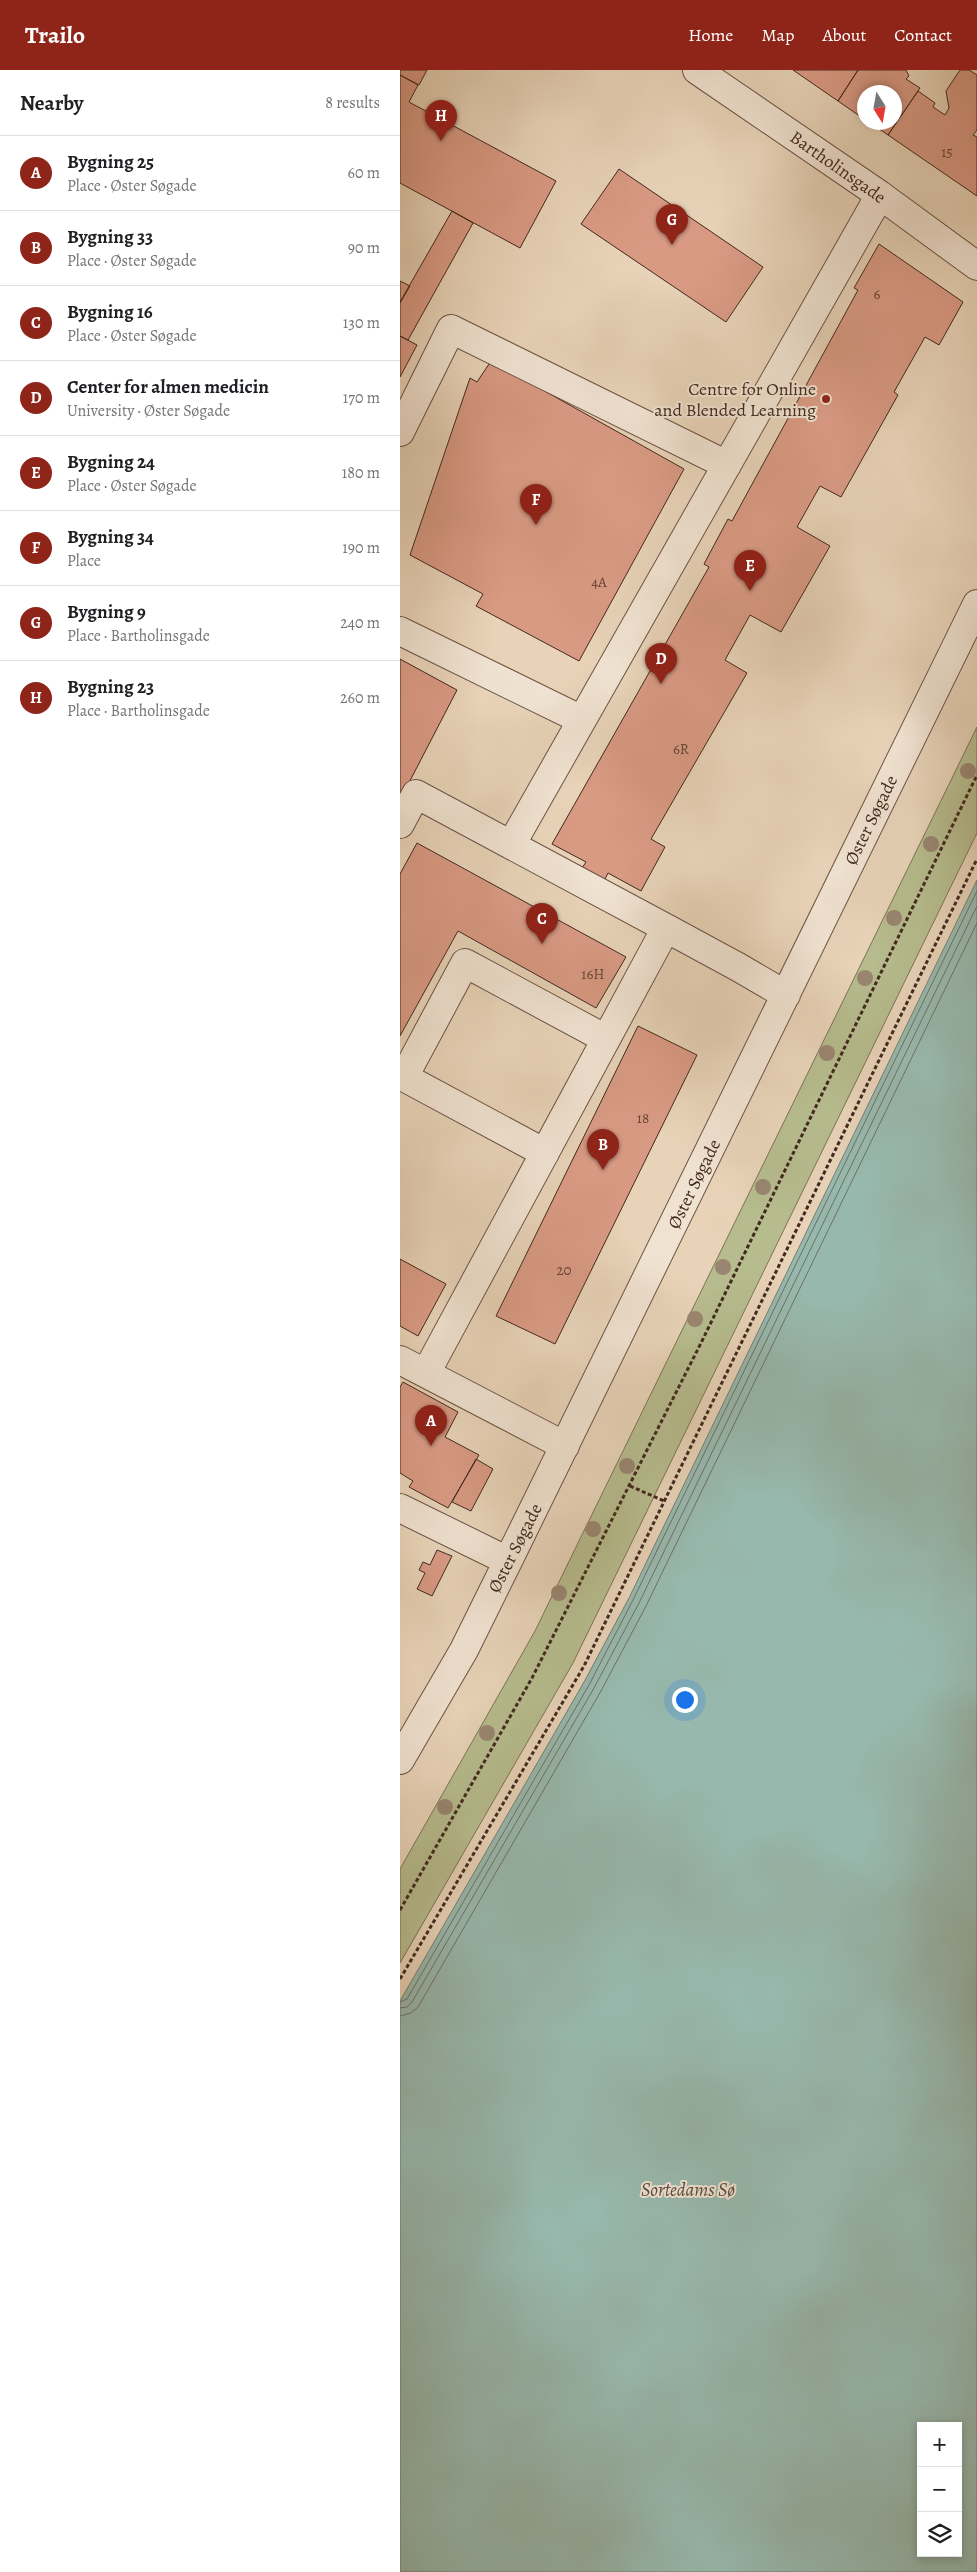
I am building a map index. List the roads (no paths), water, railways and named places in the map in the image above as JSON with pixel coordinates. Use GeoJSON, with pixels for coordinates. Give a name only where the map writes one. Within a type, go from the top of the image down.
{"type":"FeatureCollection","features":[{"type":"Feature","properties":{"kind":"street","name":"Bartholinsgade"},"geometry":{"type":"LineString","coordinates":[[697,70],[880,195],[977,266]]}},
{"type":"Feature","properties":{"kind":"street"},"geometry":{"type":"LineString","coordinates":[[511,845],[880,195]]}},
{"type":"Feature","properties":{"kind":"street"},"geometry":{"type":"LineString","coordinates":[[400,432],[451,329],[727,465]]}},
{"type":"Feature","properties":{"kind":"street","name":"Øster Søgade"},"geometry":{"type":"LineString","coordinates":[[400,1760],[464,1650],[977,604]]}},
{"type":"Feature","properties":{"kind":"street"},"geometry":{"type":"LineString","coordinates":[[400,631],[582,720]]}},
{"type":"Feature","properties":{"kind":"street"},"geometry":{"type":"LineString","coordinates":[[400,824],[416,794],[666,928],[786,995]]}},
{"type":"Feature","properties":{"kind":"street"},"geometry":{"type":"LineString","coordinates":[[426,1373],[666,928]]}},
{"type":"Feature","properties":{"kind":"street"},"geometry":{"type":"LineString","coordinates":[[545,1153],[402,1076],[465,963],[606,1039]]}},
{"type":"Feature","properties":{"kind":"street"},"geometry":{"type":"LineString","coordinates":[[400,1360],[565,1446]]}},
{"type":"Feature","properties":{"kind":"street"},"geometry":{"type":"LineString","coordinates":[[400,1508],[508,1561]]}},
{"type":"Feature","properties":{"kind":"water","name":"Sortedams Sø"},"geometry":{"type":"Polygon","coordinates":[[[977,880],[977,2572],[400,2572],[400,2001],[584,1682],[629,1598],[977,880]]]}},
{"type":"Feature","properties":{"kind":"place","name":"Bygning 23"},"geometry":{"type":"Point","coordinates":[441,141]}},
{"type":"Feature","properties":{"kind":"place","name":"Bygning 9"},"geometry":{"type":"Point","coordinates":[672,245]}},
{"type":"Feature","properties":{"kind":"place","name":"Centre for Online and Blended Learning"},"geometry":{"type":"Point","coordinates":[826,399]}},
{"type":"Feature","properties":{"kind":"place","name":"Bygning 34"},"geometry":{"type":"Point","coordinates":[536,525]}},
{"type":"Feature","properties":{"kind":"place","name":"Bygning 24"},"geometry":{"type":"Point","coordinates":[750,591]}},
{"type":"Feature","properties":{"kind":"place","name":"Center for almen medicin"},"geometry":{"type":"Point","coordinates":[661,684]}},
{"type":"Feature","properties":{"kind":"place","name":"Bygning 16"},"geometry":{"type":"Point","coordinates":[542,944]}},
{"type":"Feature","properties":{"kind":"place","name":"Bygning 33"},"geometry":{"type":"Point","coordinates":[603,1170]}},
{"type":"Feature","properties":{"kind":"place","name":"Bygning 25"},"geometry":{"type":"Point","coordinates":[431,1446]}}]}
